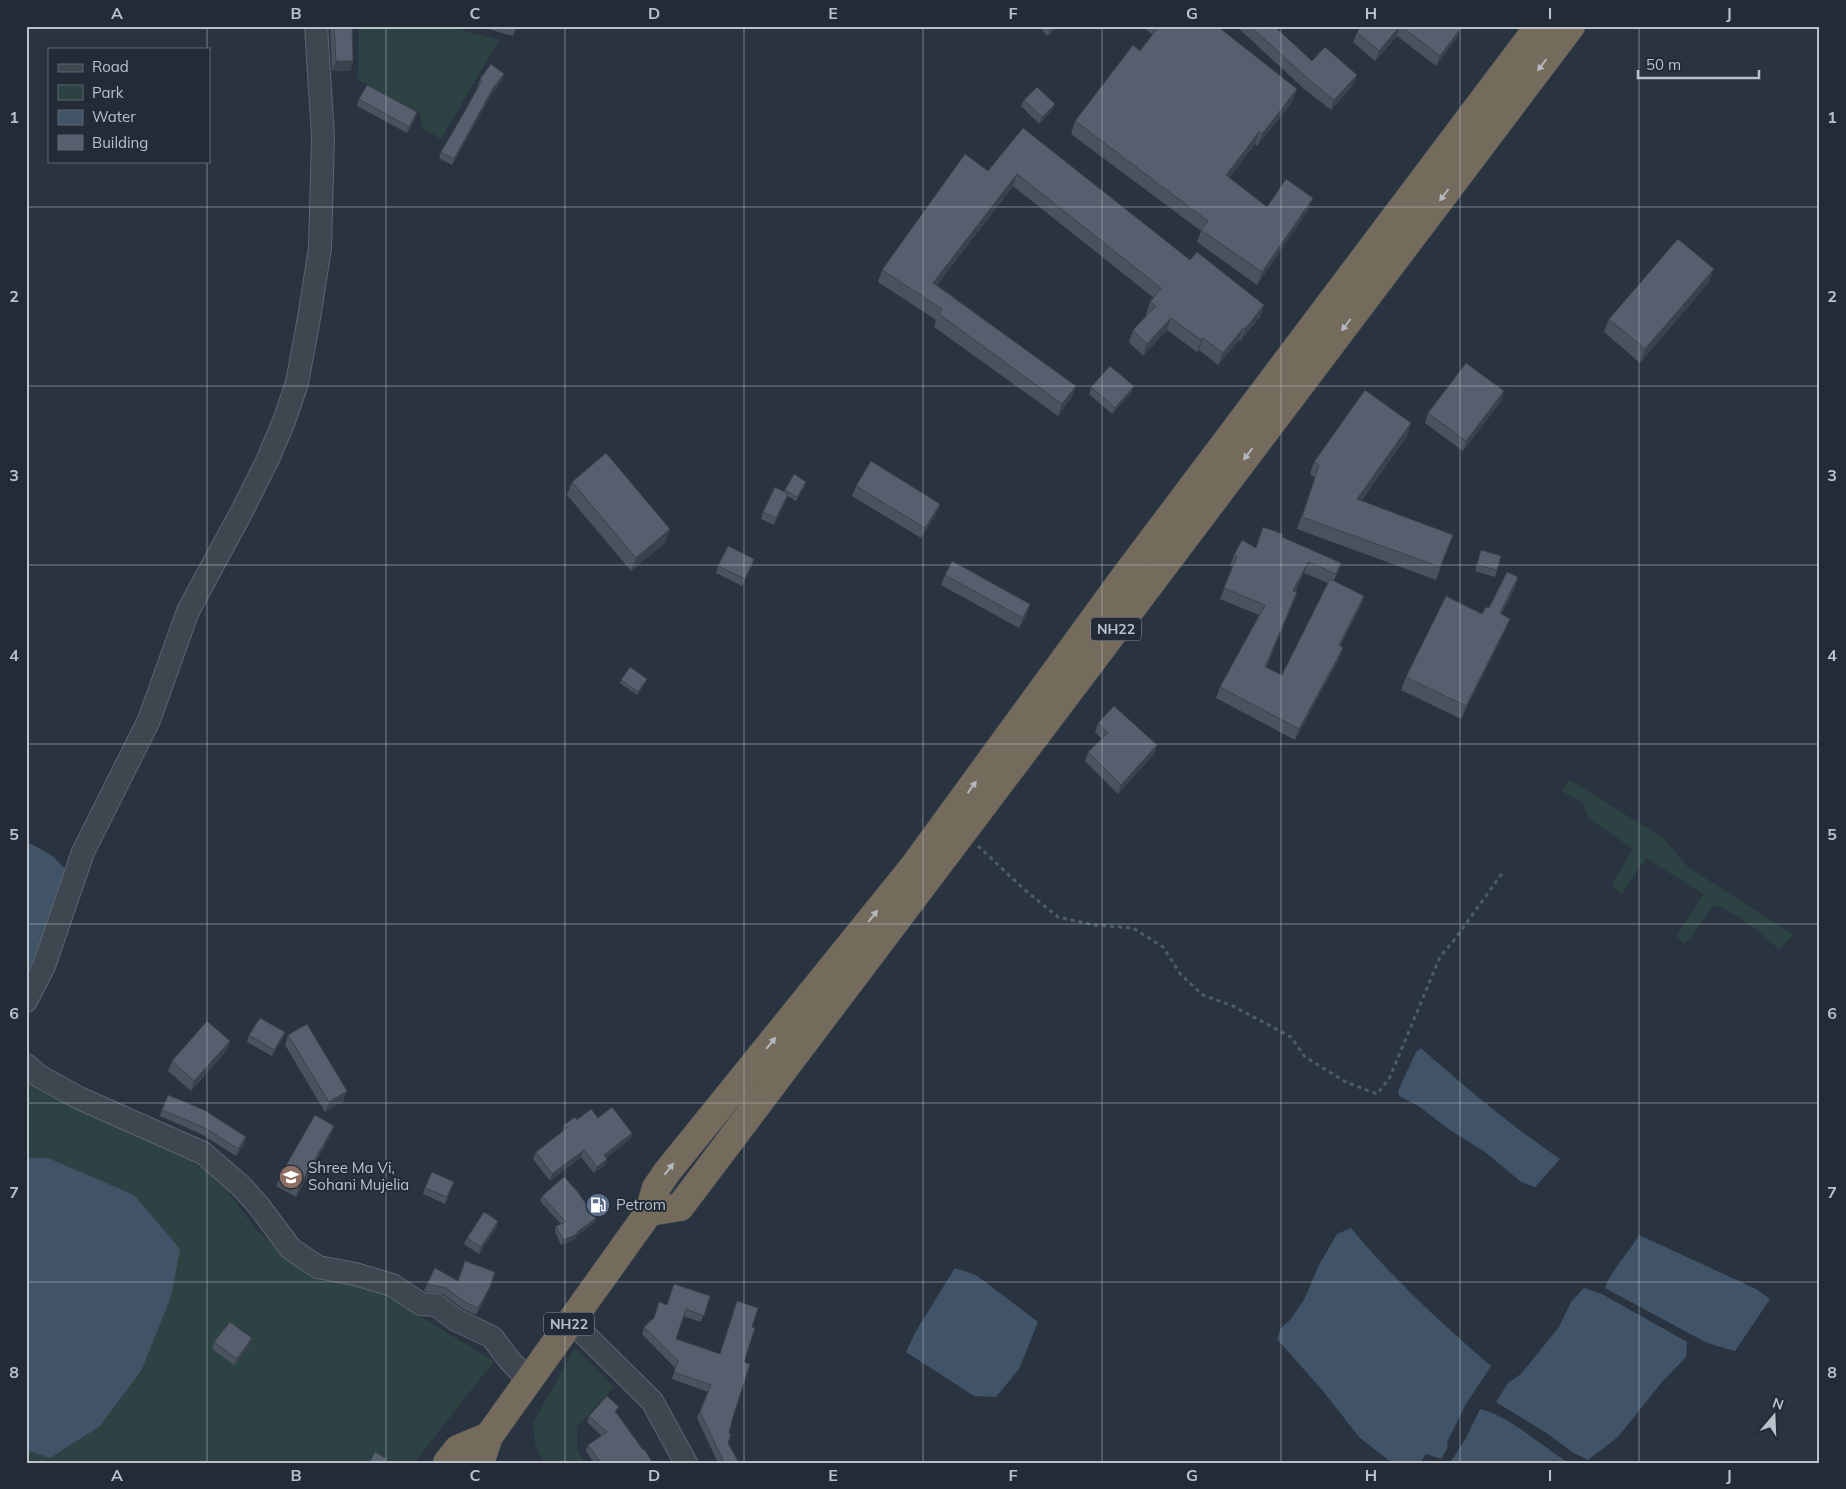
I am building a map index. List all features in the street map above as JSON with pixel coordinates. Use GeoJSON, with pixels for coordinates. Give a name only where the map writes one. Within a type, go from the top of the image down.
{"type":"FeatureCollection","features":[{"type":"Feature","properties":{"kind":"highway","name":"NH22"},"geometry":{"type":"LineString","coordinates":[[480,1463],[489,1436],[649,1212],[656,1188],[667,1172],[914,866],[1126,575],[1539,26]]}},
{"type":"Feature","properties":{"kind":"highway","name":"NH22"},"geometry":{"type":"LineString","coordinates":[[649,1212],[680,1207],[1571,26]]}},
{"type":"Feature","properties":{"kind":"highway"},"geometry":{"type":"LineString","coordinates":[[447,1463],[458,1449],[489,1436]]}},
{"type":"Feature","properties":{"kind":"street"},"geometry":{"type":"LineString","coordinates":[[26,1001],[44,966],[83,852],[149,720],[188,611],[268,459],[297,383],[320,248],[323,136],[316,26]]}},
{"type":"Feature","properties":{"kind":"street"},"geometry":{"type":"LineString","coordinates":[[26,1065],[39,1076],[79,1098],[203,1153],[240,1185],[258,1205],[291,1249],[318,1267],[355,1274],[392,1285],[420,1304],[436,1305],[456,1320],[492,1337],[529,1380]]}},
{"type":"Feature","properties":{"kind":"street"},"geometry":{"type":"LineString","coordinates":[[570,1322],[652,1401],[686,1463]]}},
{"type":"Feature","properties":{"kind":"path"},"geometry":{"type":"LineString","coordinates":[[963,832],[1025,890],[1058,917],[1094,925],[1133,928],[1163,947],[1181,975],[1203,995],[1233,1006],[1291,1037],[1305,1057],[1346,1082],[1377,1094],[1389,1079],[1440,957],[1503,872]]}},
{"type":"Feature","properties":{"kind":"green space"},"geometry":{"type":"Polygon","coordinates":[[[359,26],[447,26],[499,40],[441,139],[422,128],[420,113],[358,80],[359,26]]]}},
{"type":"Feature","properties":{"kind":"green space"},"geometry":{"type":"Polygon","coordinates":[[[1570,780],[1663,838],[1688,867],[1794,935],[1779,949],[1740,918],[1714,905],[1684,944],[1677,936],[1703,894],[1646,858],[1622,894],[1611,886],[1633,849],[1588,818],[1583,803],[1562,791],[1570,780]]]}},
{"type":"Feature","properties":{"kind":"green space"},"geometry":{"type":"Polygon","coordinates":[[[26,1073],[183,1156],[222,1183],[256,1230],[301,1266],[375,1289],[494,1361],[414,1463],[26,1463],[26,1450],[50,1458],[99,1427],[141,1371],[48,1158],[26,1158],[26,1073]]]}},
{"type":"Feature","properties":{"kind":"green space"},"geometry":{"type":"Polygon","coordinates":[[[575,1348],[614,1387],[577,1427],[577,1449],[585,1463],[544,1463],[535,1444],[533,1423],[575,1348]]]}},
{"type":"Feature","properties":{"kind":"water"},"geometry":{"type":"Polygon","coordinates":[[[26,841],[53,856],[66,870],[33,972],[26,973],[26,841]]]}},
{"type":"Feature","properties":{"kind":"water"},"geometry":{"type":"Polygon","coordinates":[[[1421,1048],[1489,1106],[1560,1159],[1535,1187],[1521,1182],[1485,1152],[1450,1130],[1417,1105],[1399,1096],[1398,1091],[1416,1052],[1421,1048]]]}},
{"type":"Feature","properties":{"kind":"water"},"geometry":{"type":"Polygon","coordinates":[[[26,1158],[48,1158],[134,1195],[180,1249],[171,1297],[141,1371],[99,1427],[50,1458],[26,1450],[26,1158]]]}},
{"type":"Feature","properties":{"kind":"water"},"geometry":{"type":"Polygon","coordinates":[[[1351,1228],[1418,1300],[1491,1366],[1466,1404],[1447,1442],[1448,1447],[1441,1459],[1426,1454],[1420,1463],[1392,1463],[1359,1437],[1323,1391],[1277,1339],[1281,1328],[1290,1320],[1304,1300],[1319,1265],[1337,1234],[1351,1228]]]}},
{"type":"Feature","properties":{"kind":"water"},"geometry":{"type":"Polygon","coordinates":[[[1639,1235],[1756,1289],[1770,1299],[1735,1351],[1707,1343],[1605,1288],[1611,1275],[1639,1235]]]}},
{"type":"Feature","properties":{"kind":"water"},"geometry":{"type":"Polygon","coordinates":[[[955,1268],[976,1275],[1038,1322],[1019,1369],[996,1397],[974,1396],[906,1352],[916,1331],[955,1268]]]}},
{"type":"Feature","properties":{"kind":"water"},"geometry":{"type":"Polygon","coordinates":[[[1584,1288],[1602,1294],[1687,1342],[1686,1357],[1662,1382],[1618,1437],[1588,1460],[1572,1452],[1548,1434],[1496,1402],[1508,1383],[1521,1374],[1559,1327],[1571,1302],[1584,1288]]]}},
{"type":"Feature","properties":{"kind":"water"},"geometry":{"type":"Polygon","coordinates":[[[1480,1409],[1491,1412],[1514,1425],[1569,1463],[1450,1463],[1466,1438],[1480,1409]]]}},
{"type":"Feature","properties":{"kind":"building"},"geometry":{"type":"Polygon","coordinates":[[[334,26],[352,26],[353,61],[336,61],[334,26]]]}},
{"type":"Feature","properties":{"kind":"building"},"geometry":{"type":"Polygon","coordinates":[[[1159,26],[1217,26],[1297,89],[1262,134],[1259,132],[1226,175],[1267,207],[1286,179],[1313,198],[1262,272],[1201,230],[1208,221],[1075,121],[1133,45],[1140,51],[1159,26]]]}},
{"type":"Feature","properties":{"kind":"building"},"geometry":{"type":"Polygon","coordinates":[[[1250,26],[1274,26],[1312,61],[1325,47],[1357,75],[1334,100],[1250,26]]]}},
{"type":"Feature","properties":{"kind":"building"},"geometry":{"type":"Polygon","coordinates":[[[1362,26],[1400,26],[1379,51],[1357,32],[1362,26]]]}},
{"type":"Feature","properties":{"kind":"building"},"geometry":{"type":"Polygon","coordinates":[[[1401,26],[1456,26],[1460,29],[1440,56],[1401,26]]]}},
{"type":"Feature","properties":{"kind":"building"},"geometry":{"type":"Polygon","coordinates":[[[491,64],[504,74],[493,88],[454,159],[441,152],[482,80],[480,79],[491,64]]]}},
{"type":"Feature","properties":{"kind":"building"},"geometry":{"type":"Polygon","coordinates":[[[367,85],[417,112],[409,127],[359,99],[367,85]]]}},
{"type":"Feature","properties":{"kind":"building"},"geometry":{"type":"Polygon","coordinates":[[[1037,87],[1055,104],[1042,117],[1024,100],[1037,87]]]}},
{"type":"Feature","properties":{"kind":"building"},"geometry":{"type":"Polygon","coordinates":[[[1023,128],[1190,260],[1197,252],[1264,305],[1223,353],[1171,318],[1147,344],[1133,330],[1156,306],[1150,302],[1161,288],[1017,174],[933,283],[1076,386],[1062,404],[939,314],[942,309],[882,270],[965,154],[988,171],[1023,128]]]}},
{"type":"Feature","properties":{"kind":"building"},"geometry":{"type":"Polygon","coordinates":[[[1678,239],[1714,269],[1645,349],[1609,319],[1678,239]]]}},
{"type":"Feature","properties":{"kind":"building"},"geometry":{"type":"Polygon","coordinates":[[[1466,363],[1504,391],[1466,441],[1428,413],[1466,363]]]}},
{"type":"Feature","properties":{"kind":"building"},"geometry":{"type":"Polygon","coordinates":[[[1110,366],[1134,386],[1115,408],[1091,387],[1110,366]]]}},
{"type":"Feature","properties":{"kind":"building"},"geometry":{"type":"Polygon","coordinates":[[[1365,390],[1411,423],[1357,499],[1453,535],[1440,567],[1302,517],[1319,465],[1314,462],[1365,390]]]}},
{"type":"Feature","properties":{"kind":"building"},"geometry":{"type":"Polygon","coordinates":[[[606,453],[670,529],[636,558],[572,482],[606,453]]]}},
{"type":"Feature","properties":{"kind":"building"},"geometry":{"type":"Polygon","coordinates":[[[871,461],[940,504],[925,528],[856,486],[871,461]]]}},
{"type":"Feature","properties":{"kind":"building"},"geometry":{"type":"Polygon","coordinates":[[[794,474],[806,482],[797,497],[785,490],[794,474]]]}},
{"type":"Feature","properties":{"kind":"building"},"geometry":{"type":"Polygon","coordinates":[[[775,487],[788,494],[776,518],[763,512],[775,487]]]}},
{"type":"Feature","properties":{"kind":"building"},"geometry":{"type":"Polygon","coordinates":[[[1263,527],[1283,534],[1282,537],[1341,563],[1336,574],[1308,562],[1293,591],[1297,592],[1265,667],[1282,675],[1330,579],[1364,596],[1339,645],[1343,648],[1299,729],[1220,687],[1265,605],[1224,588],[1237,556],[1234,555],[1242,540],[1256,548],[1263,527]]]}},
{"type":"Feature","properties":{"kind":"building"},"geometry":{"type":"Polygon","coordinates":[[[728,546],[754,559],[745,579],[718,566],[728,546]]]}},
{"type":"Feature","properties":{"kind":"building"},"geometry":{"type":"Polygon","coordinates":[[[1481,550],[1501,556],[1497,570],[1477,565],[1481,550]]]}},
{"type":"Feature","properties":{"kind":"building"},"geometry":{"type":"Polygon","coordinates":[[[952,561],[1030,604],[1023,618],[945,575],[952,561]]]}},
{"type":"Feature","properties":{"kind":"building"},"geometry":{"type":"Polygon","coordinates":[[[1507,572],[1518,577],[1500,613],[1510,619],[1466,706],[1406,677],[1446,596],[1482,614],[1486,607],[1489,608],[1507,572]]]}},
{"type":"Feature","properties":{"kind":"building"},"geometry":{"type":"Polygon","coordinates":[[[630,667],[647,679],[638,692],[621,680],[630,667]]]}},
{"type":"Feature","properties":{"kind":"building"},"geometry":{"type":"Polygon","coordinates":[[[1114,706],[1157,745],[1121,785],[1088,752],[1108,733],[1098,723],[1114,706]]]}},
{"type":"Feature","properties":{"kind":"building"},"geometry":{"type":"Polygon","coordinates":[[[260,1018],[285,1032],[274,1050],[249,1035],[260,1018]]]}},
{"type":"Feature","properties":{"kind":"building"},"geometry":{"type":"Polygon","coordinates":[[[207,1021],[230,1041],[194,1081],[172,1061],[207,1021]]]}},
{"type":"Feature","properties":{"kind":"building"},"geometry":{"type":"Polygon","coordinates":[[[307,1024],[347,1091],[329,1102],[288,1035],[307,1024]]]}},
{"type":"Feature","properties":{"kind":"building"},"geometry":{"type":"Polygon","coordinates":[[[168,1095],[204,1110],[246,1137],[238,1149],[205,1128],[162,1110],[168,1095]]]}},
{"type":"Feature","properties":{"kind":"building"},"geometry":{"type":"Polygon","coordinates":[[[612,1107],[632,1133],[604,1155],[607,1159],[597,1167],[584,1150],[552,1174],[536,1152],[567,1128],[564,1125],[575,1117],[577,1120],[591,1109],[598,1118],[612,1107]]]}},
{"type":"Feature","properties":{"kind":"building"},"geometry":{"type":"Polygon","coordinates":[[[315,1115],[334,1126],[299,1187],[280,1176],[315,1115]]]}},
{"type":"Feature","properties":{"kind":"building"},"geometry":{"type":"Polygon","coordinates":[[[432,1172],[454,1182],[447,1197],[425,1188],[432,1172]]]}},
{"type":"Feature","properties":{"kind":"building"},"geometry":{"type":"Polygon","coordinates":[[[564,1177],[577,1191],[596,1218],[577,1232],[577,1234],[563,1240],[556,1226],[566,1222],[542,1196],[564,1177]]]}},
{"type":"Feature","properties":{"kind":"building"},"geometry":{"type":"Polygon","coordinates":[[[484,1212],[498,1221],[481,1247],[467,1238],[484,1212]]]}},
{"type":"Feature","properties":{"kind":"building"},"geometry":{"type":"Polygon","coordinates":[[[465,1261],[495,1272],[489,1289],[478,1308],[465,1302],[446,1288],[427,1284],[435,1268],[458,1281],[465,1261]]]}},
{"type":"Feature","properties":{"kind":"building"},"geometry":{"type":"Polygon","coordinates":[[[674,1284],[710,1296],[704,1316],[686,1309],[676,1339],[720,1354],[737,1301],[758,1308],[752,1327],[755,1328],[744,1362],[750,1364],[729,1433],[731,1434],[728,1443],[739,1463],[723,1463],[700,1412],[711,1385],[674,1372],[678,1361],[644,1327],[654,1318],[659,1302],[667,1305],[674,1284]]]}},
{"type":"Feature","properties":{"kind":"building"},"geometry":{"type":"Polygon","coordinates":[[[230,1322],[252,1338],[237,1359],[214,1342],[230,1322]]]}},
{"type":"Feature","properties":{"kind":"building"},"geometry":{"type":"Polygon","coordinates":[[[607,1396],[619,1407],[615,1411],[653,1463],[601,1463],[588,1445],[607,1432],[589,1416],[607,1396]]]}},
{"type":"Feature","properties":{"kind":"building"},"geometry":{"type":"Polygon","coordinates":[[[375,1452],[387,1459],[385,1463],[369,1463],[375,1452]]]}},
{"type":"Feature","properties":{"kind":"place","name":"Shree Ma Vi, Sohani Mujelia"},"geometry":{"type":"Point","coordinates":[291,1177]}},
{"type":"Feature","properties":{"kind":"place","name":"Petrom"},"geometry":{"type":"Point","coordinates":[598,1205]}}]}
